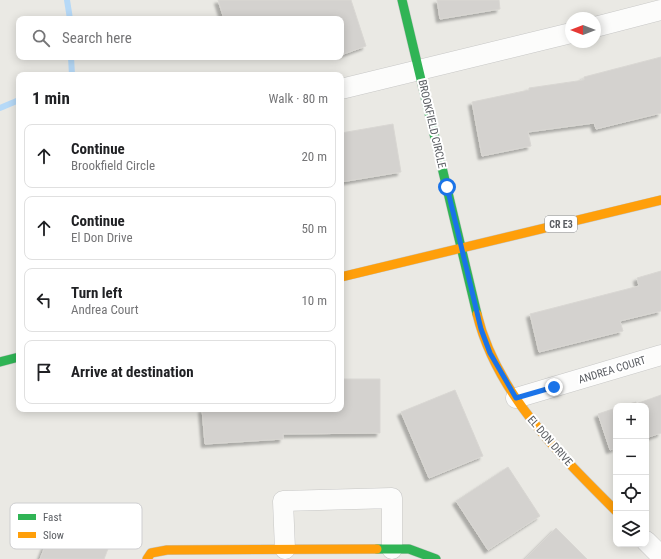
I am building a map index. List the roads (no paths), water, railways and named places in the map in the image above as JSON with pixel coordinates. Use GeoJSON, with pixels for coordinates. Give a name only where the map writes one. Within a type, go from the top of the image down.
{"type":"FeatureCollection","features":[{"type":"Feature","properties":{"kind":"street","name":"BROOKFIELD CIRCLE"},"geometry":{"type":"LineString","coordinates":[[402,0],[462,248]]}},
{"type":"Feature","properties":{"kind":"street"},"geometry":{"type":"LineString","coordinates":[[601,25],[661,10]]}},
{"type":"Feature","properties":{"kind":"street","name":"BROOKFIELD CIRCLE"},"geometry":{"type":"LineString","coordinates":[[419,70],[565,34]]}},
{"type":"Feature","properties":{"kind":"street"},"geometry":{"type":"LineString","coordinates":[[344,88],[419,70]]}},
{"type":"Feature","properties":{"kind":"street","name":"CR E3"},"geometry":{"type":"LineString","coordinates":[[344,276],[661,200]]}},
{"type":"Feature","properties":{"kind":"street","name":"EL DON DRIVE"},"geometry":{"type":"LineString","coordinates":[[462,248],[481,329],[490,353],[516,398],[530,420],[550,444],[613,508]]}},
{"type":"Feature","properties":{"kind":"street","name":"ANDREA COURT"},"geometry":{"type":"LineString","coordinates":[[516,398],[661,355]]}},
{"type":"Feature","properties":{"kind":"street"},"geometry":{"type":"LineString","coordinates":[[0,362],[16,359]]}},
{"type":"Feature","properties":{"kind":"street"},"geometry":{"type":"LineString","coordinates":[[285,549],[283,501],[392,498],[392,549]]}},
{"type":"Feature","properties":{"kind":"street"},"geometry":{"type":"LineString","coordinates":[[649,544],[661,556]]}},
{"type":"Feature","properties":{"kind":"street"},"geometry":{"type":"LineString","coordinates":[[147,559],[151,553],[167,550],[409,549],[436,559]]}},
{"type":"Feature","properties":{"kind":"waterway"},"geometry":{"type":"LineString","coordinates":[[67,0],[70,16]]}},
{"type":"Feature","properties":{"kind":"waterway"},"geometry":{"type":"LineString","coordinates":[[71,60],[72,72]]}},
{"type":"Feature","properties":{"kind":"waterway"},"geometry":{"type":"LineString","coordinates":[[0,108],[16,101]]}}]}
